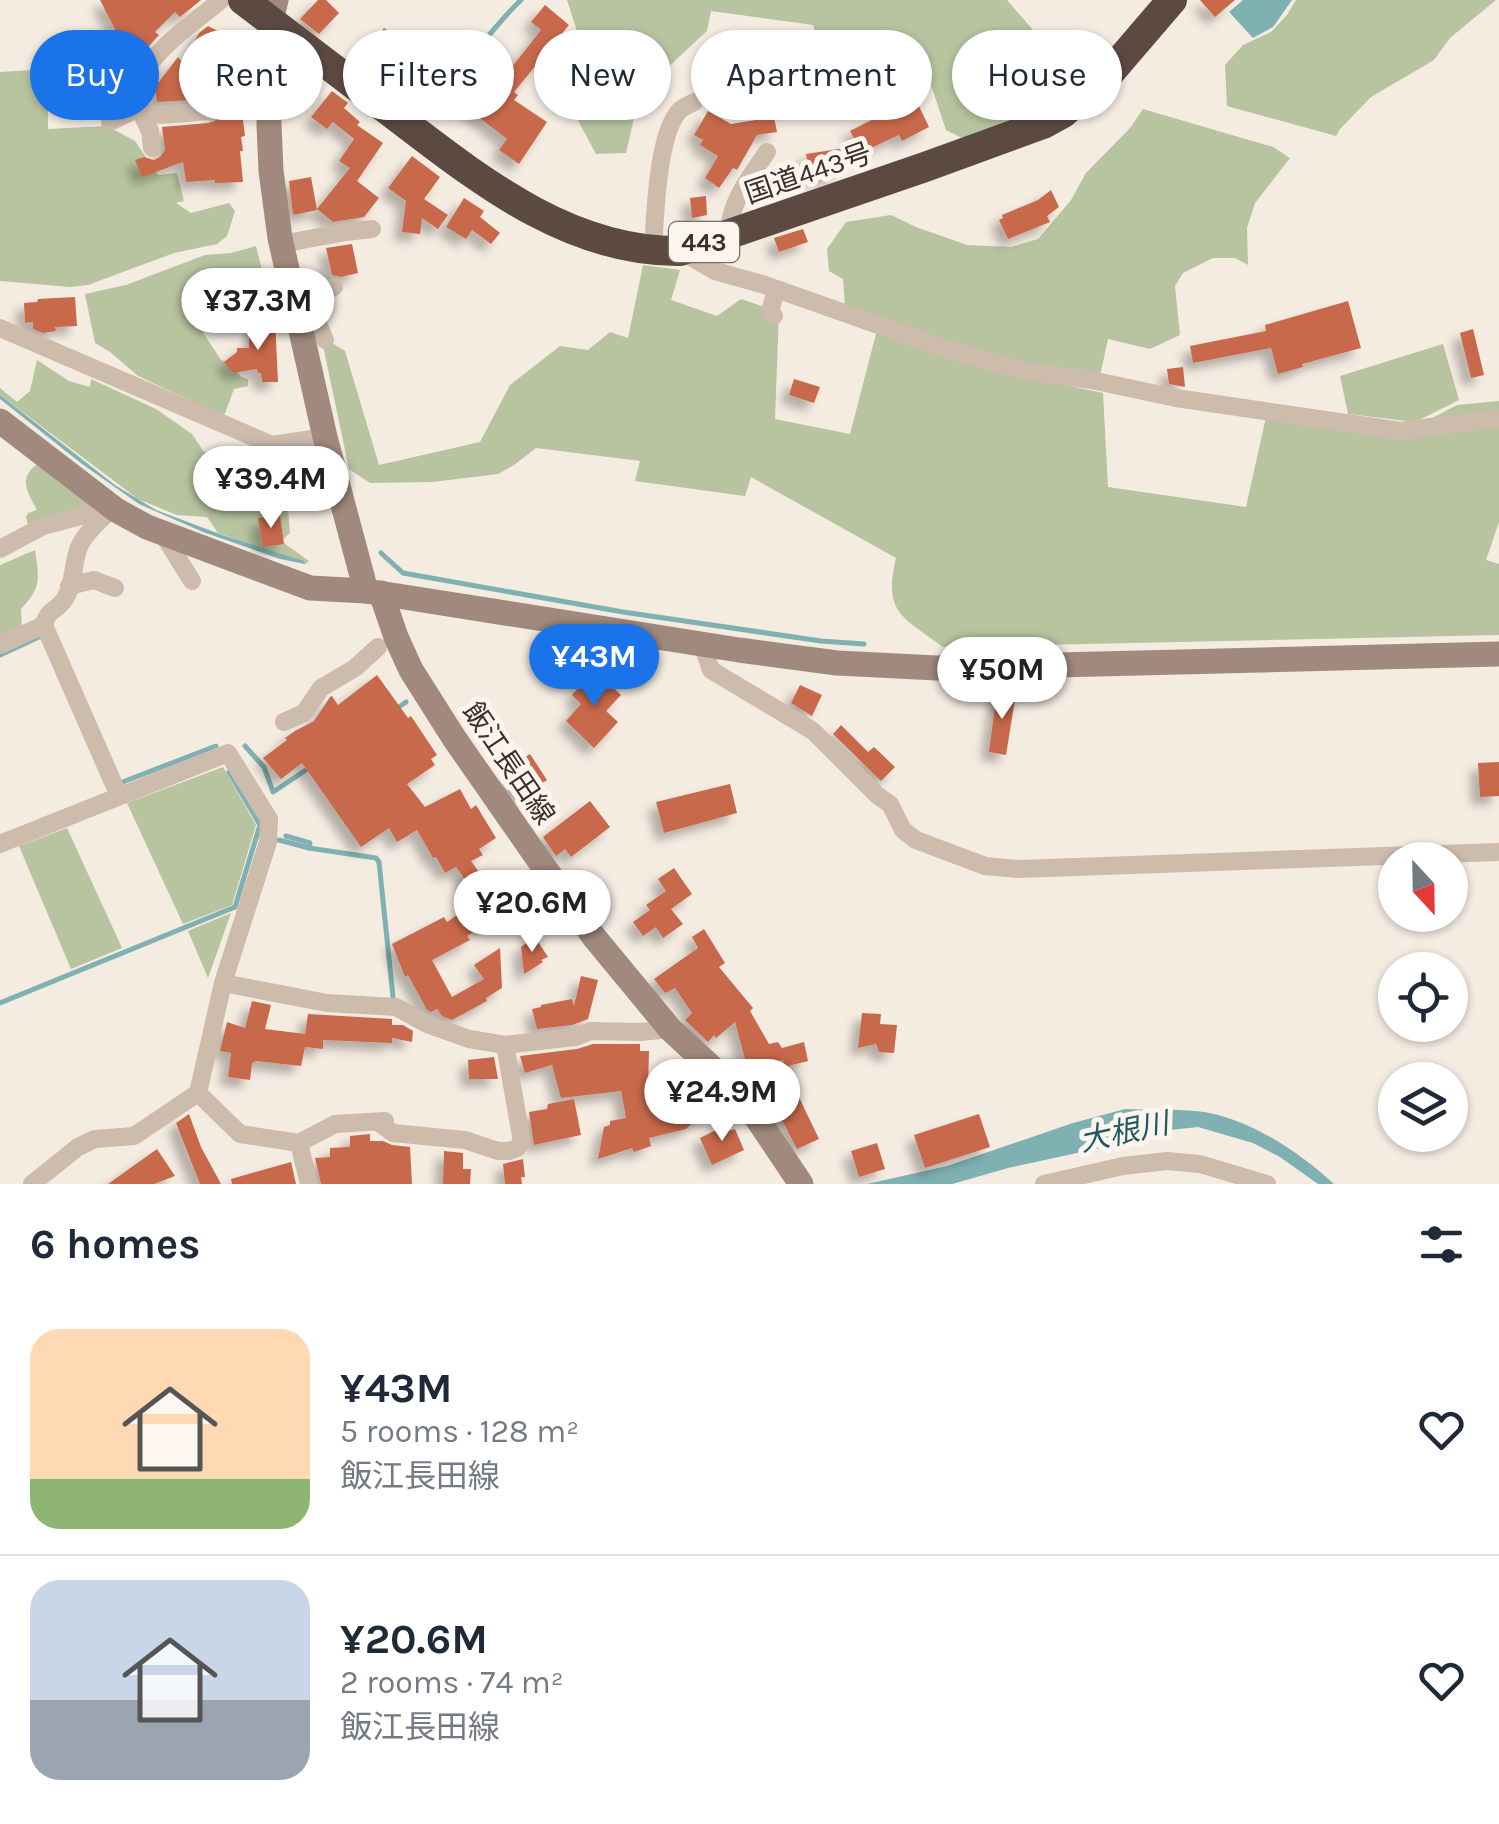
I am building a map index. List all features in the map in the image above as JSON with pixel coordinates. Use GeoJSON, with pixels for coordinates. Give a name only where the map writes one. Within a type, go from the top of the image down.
{"type":"FeatureCollection","features":[{"type":"Feature","properties":{"kind":"highway","name":"443"},"geometry":{"type":"LineString","coordinates":[[243,0],[274,11],[480,181],[520,205],[625,246],[667,251]]}},
{"type":"Feature","properties":{"kind":"highway","name":"国道443号"},"geometry":{"type":"LineString","coordinates":[[667,251],[729,234],[957,156],[1053,118],[1106,77],[1172,0]]}},
{"type":"Feature","properties":{"kind":"street"},"geometry":{"type":"LineString","coordinates":[[159,56],[221,0]]}},
{"type":"Feature","properties":{"kind":"street","name":"飯江長田線"},"geometry":{"type":"LineString","coordinates":[[274,11],[269,124],[281,244],[301,301],[325,437],[374,592],[411,670],[454,738],[594,937],[670,1028],[752,1111],[802,1184]]}},
{"type":"Feature","properties":{"kind":"street"},"geometry":{"type":"LineString","coordinates":[[691,103],[681,108],[671,125],[658,175],[667,251],[715,270],[952,351],[1026,371],[1401,431],[1499,418]]}},
{"type":"Feature","properties":{"kind":"street"},"geometry":{"type":"LineString","coordinates":[[110,122],[114,120]]}},
{"type":"Feature","properties":{"kind":"street"},"geometry":{"type":"LineString","coordinates":[[145,120],[152,148]]}},
{"type":"Feature","properties":{"kind":"street"},"geometry":{"type":"LineString","coordinates":[[729,234],[729,220],[742,190],[767,152]]}},
{"type":"Feature","properties":{"kind":"street"},"geometry":{"type":"LineString","coordinates":[[281,244],[372,229]]}},
{"type":"Feature","properties":{"kind":"street"},"geometry":{"type":"LineString","coordinates":[[325,340],[301,301],[334,287]]}},
{"type":"Feature","properties":{"kind":"street"},"geometry":{"type":"LineString","coordinates":[[774,316],[770,312],[776,289]]}},
{"type":"Feature","properties":{"kind":"street"},"geometry":{"type":"LineString","coordinates":[[0,328],[272,445],[325,437]]}},
{"type":"Feature","properties":{"kind":"street"},"geometry":{"type":"LineString","coordinates":[[0,421],[108,505],[162,534],[310,588],[374,592],[837,663],[937,668],[1499,654]]}},
{"type":"Feature","properties":{"kind":"street"},"geometry":{"type":"LineString","coordinates":[[0,549],[43,526],[108,505]]}},
{"type":"Feature","properties":{"kind":"street"},"geometry":{"type":"LineString","coordinates":[[0,645],[44,624],[52,609],[66,598],[78,548],[108,505]]}},
{"type":"Feature","properties":{"kind":"street"},"geometry":{"type":"LineString","coordinates":[[162,534],[192,581]]}},
{"type":"Feature","properties":{"kind":"street"},"geometry":{"type":"LineString","coordinates":[[70,586],[94,580],[115,588]]}},
{"type":"Feature","properties":{"kind":"street"},"geometry":{"type":"LineString","coordinates":[[44,624],[120,796]]}},
{"type":"Feature","properties":{"kind":"street"},"geometry":{"type":"LineString","coordinates":[[702,644],[712,670],[813,732],[890,804],[903,830],[916,840],[984,866],[1018,870],[1499,852]]}},
{"type":"Feature","properties":{"kind":"street"},"geometry":{"type":"LineString","coordinates":[[284,722],[304,712],[314,694],[355,668],[378,647]]}},
{"type":"Feature","properties":{"kind":"street"},"geometry":{"type":"LineString","coordinates":[[0,844],[233,748],[268,820],[268,842],[223,983],[198,1092],[134,1136],[95,1139],[78,1147],[32,1184]]}},
{"type":"Feature","properties":{"kind":"street"},"geometry":{"type":"LineString","coordinates":[[223,983],[327,1002],[396,1007],[468,1040],[506,1045],[575,1037],[591,1031],[670,1028]]}},
{"type":"Feature","properties":{"kind":"street"},"geometry":{"type":"LineString","coordinates":[[198,1092],[240,1134],[298,1143],[335,1124],[382,1121],[393,1134],[464,1140],[509,1152],[522,1142],[506,1045]]}},
{"type":"Feature","properties":{"kind":"street"},"geometry":{"type":"LineString","coordinates":[[298,1143],[309,1184]]}},
{"type":"Feature","properties":{"kind":"street"},"geometry":{"type":"LineString","coordinates":[[1044,1184],[1167,1161],[1200,1164],[1267,1184]]}},
{"type":"Feature","properties":{"kind":"street"},"geometry":{"type":"LineString","coordinates":[[1138,1164],[1140,1184]]}},
{"type":"Feature","properties":{"kind":"green space"},"geometry":{"type":"Polygon","coordinates":[[[567,0],[1007,0],[1033,30],[952,30],[952,120],[1015,120],[964,139],[946,130],[932,88],[932,30],[815,30],[813,25],[711,11],[707,30],[691,30],[691,46],[671,64],[671,30],[577,30],[567,0]]]}},
{"type":"Feature","properties":{"kind":"green space"},"geometry":{"type":"Polygon","coordinates":[[[1296,0],[1496,0],[1450,38],[1434,60],[1371,97],[1336,136],[1227,106],[1225,65],[1243,45],[1271,32],[1296,0]]]}},
{"type":"Feature","properties":{"kind":"green space"},"geometry":{"type":"Polygon","coordinates":[[[30,70],[30,120],[48,120],[48,129],[107,126],[135,141],[158,175],[177,173],[184,201],[176,203],[191,213],[229,203],[235,211],[227,236],[217,244],[174,253],[88,285],[0,281],[0,72],[30,70]]]}},
{"type":"Feature","properties":{"kind":"green space"},"geometry":{"type":"Polygon","coordinates":[[[1143,109],[1273,147],[1290,158],[1255,203],[1247,228],[1248,265],[1235,258],[1213,258],[1183,273],[1175,286],[1180,335],[1150,349],[1108,339],[1100,376],[1006,361],[845,307],[843,279],[829,271],[827,249],[846,222],[891,215],[967,245],[1011,247],[1038,239],[1071,200],[1086,173],[1143,109]]]}},
{"type":"Feature","properties":{"kind":"green space"},"geometry":{"type":"Polygon","coordinates":[[[578,120],[634,120],[626,153],[596,154],[578,120]]]}},
{"type":"Feature","properties":{"kind":"green space"},"geometry":{"type":"Polygon","coordinates":[[[256,246],[271,306],[246,307],[233,268],[218,269],[185,298],[221,360],[248,379],[248,386],[234,389],[224,416],[138,376],[95,343],[85,294],[126,285],[205,255],[256,246]]]}},
{"type":"Feature","properties":{"kind":"green space"},"geometry":{"type":"Polygon","coordinates":[[[643,265],[680,270],[671,300],[717,316],[741,299],[779,312],[775,419],[850,434],[877,330],[988,369],[1103,393],[1108,487],[1246,507],[1266,417],[1412,438],[1499,423],[1499,522],[1486,560],[1499,564],[1499,635],[943,647],[899,612],[892,591],[896,558],[751,477],[745,496],[635,481],[640,461],[536,448],[498,474],[432,482],[370,483],[349,469],[321,336],[345,351],[379,465],[480,442],[510,385],[560,346],[588,350],[610,332],[628,338],[643,265]]]}},
{"type":"Feature","properties":{"kind":"green space"},"geometry":{"type":"Polygon","coordinates":[[[1443,344],[1459,400],[1415,422],[1348,414],[1340,376],[1443,344]]]}},
{"type":"Feature","properties":{"kind":"green space"},"geometry":{"type":"Polygon","coordinates":[[[37,360],[69,381],[90,387],[91,379],[156,409],[192,434],[204,452],[227,461],[239,452],[280,478],[290,533],[281,541],[309,561],[305,564],[218,533],[207,517],[177,515],[138,499],[0,395],[0,388],[17,402],[30,391],[37,360]]]}},
{"type":"Feature","properties":{"kind":"green space"},"geometry":{"type":"Polygon","coordinates":[[[1499,401],[1499,413],[1421,424],[1457,405],[1499,401]]]}},
{"type":"Feature","properties":{"kind":"green space"},"geometry":{"type":"Polygon","coordinates":[[[38,464],[92,503],[28,525],[28,513],[37,510],[26,480],[38,464]]]}},
{"type":"Feature","properties":{"kind":"green space"},"geometry":{"type":"Polygon","coordinates":[[[35,550],[37,582],[33,595],[21,609],[22,630],[0,640],[0,565],[35,550]]]}},
{"type":"Feature","properties":{"kind":"green space"},"geometry":{"type":"Polygon","coordinates":[[[223,767],[256,825],[232,905],[183,924],[127,803],[223,767]]]}},
{"type":"Feature","properties":{"kind":"green space"},"geometry":{"type":"Polygon","coordinates":[[[67,828],[122,948],[71,969],[19,846],[67,828]]]}},
{"type":"Feature","properties":{"kind":"green space"},"geometry":{"type":"Polygon","coordinates":[[[231,913],[208,978],[188,931],[231,913]]]}},
{"type":"Feature","properties":{"kind":"water"},"geometry":{"type":"Polygon","coordinates":[[[1243,0],[1292,0],[1273,27],[1253,38],[1229,12],[1243,0]]]}},
{"type":"Feature","properties":{"kind":"water"},"geometry":{"type":"Polygon","coordinates":[[[0,395],[115,485],[156,510],[305,564],[203,532],[139,504],[82,464],[0,399],[0,395]]]}},
{"type":"Feature","properties":{"kind":"water","name":"大根川"},"geometry":{"type":"Polygon","coordinates":[[[1125,1109],[1196,1111],[1234,1120],[1288,1148],[1334,1184],[1318,1184],[1253,1143],[1198,1127],[1142,1133],[1100,1148],[952,1184],[867,1184],[947,1166],[1125,1109]]]}},
{"type":"Feature","properties":{"kind":"building"},"geometry":{"type":"Polygon","coordinates":[[[100,0],[201,0],[180,17],[175,12],[157,30],[115,30],[100,0]]]}},
{"type":"Feature","properties":{"kind":"building"},"geometry":{"type":"Polygon","coordinates":[[[318,0],[326,0],[339,13],[323,30],[314,30],[300,19],[318,0]]]}},
{"type":"Feature","properties":{"kind":"building"},"geometry":{"type":"Polygon","coordinates":[[[1200,0],[1235,0],[1215,17],[1200,0]]]}},
{"type":"Feature","properties":{"kind":"building"},"geometry":{"type":"Polygon","coordinates":[[[545,5],[569,25],[565,30],[541,30],[531,22],[545,5]]]}},
{"type":"Feature","properties":{"kind":"building"},"geometry":{"type":"Polygon","coordinates":[[[534,39],[534,68],[514,92],[514,64],[534,39]]]}},
{"type":"Feature","properties":{"kind":"building"},"geometry":{"type":"Polygon","coordinates":[[[178,57],[179,101],[159,102],[159,82],[178,57]]]}},
{"type":"Feature","properties":{"kind":"building"},"geometry":{"type":"Polygon","coordinates":[[[332,91],[343,99],[343,120],[358,120],[357,125],[383,143],[357,181],[379,198],[364,217],[333,222],[317,209],[350,168],[339,161],[354,139],[333,122],[327,129],[315,120],[323,120],[323,102],[332,91]]]}},
{"type":"Feature","properties":{"kind":"building"},"geometry":{"type":"Polygon","coordinates":[[[514,100],[534,113],[534,120],[547,122],[519,164],[499,150],[507,139],[482,120],[514,120],[514,100]]]}},
{"type":"Feature","properties":{"kind":"building"},"geometry":{"type":"Polygon","coordinates":[[[243,120],[243,182],[186,182],[183,162],[142,177],[135,160],[160,157],[165,150],[162,127],[243,120]]]}},
{"type":"Feature","properties":{"kind":"building"},"geometry":{"type":"Polygon","coordinates":[[[703,120],[731,124],[775,120],[777,132],[757,135],[737,170],[733,168],[719,188],[705,178],[718,156],[700,145],[703,140],[694,135],[703,120]]]}},
{"type":"Feature","properties":{"kind":"building"},"geometry":{"type":"Polygon","coordinates":[[[872,120],[926,120],[929,127],[902,141],[899,135],[845,160],[847,164],[835,169],[836,176],[810,179],[806,154],[858,146],[850,131],[872,120]]]}},
{"type":"Feature","properties":{"kind":"building"},"geometry":{"type":"Polygon","coordinates":[[[412,156],[440,177],[424,199],[448,215],[438,229],[422,218],[420,234],[402,232],[406,201],[388,188],[412,156]]]}},
{"type":"Feature","properties":{"kind":"building"},"geometry":{"type":"Polygon","coordinates":[[[311,177],[317,210],[293,215],[289,181],[311,177]]]}},
{"type":"Feature","properties":{"kind":"building"},"geometry":{"type":"Polygon","coordinates":[[[1051,190],[1059,207],[1047,216],[1050,222],[1008,239],[999,220],[1002,215],[1051,190]]]}},
{"type":"Feature","properties":{"kind":"building"},"geometry":{"type":"Polygon","coordinates":[[[706,196],[707,215],[692,218],[690,198],[706,196]]]}},
{"type":"Feature","properties":{"kind":"building"},"geometry":{"type":"Polygon","coordinates":[[[464,198],[484,211],[480,217],[500,233],[491,244],[472,230],[466,239],[446,227],[464,198]]]}},
{"type":"Feature","properties":{"kind":"building"},"geometry":{"type":"Polygon","coordinates":[[[803,229],[808,242],[779,252],[774,238],[803,229]]]}},
{"type":"Feature","properties":{"kind":"building"},"geometry":{"type":"Polygon","coordinates":[[[352,244],[358,273],[332,275],[326,248],[352,244]]]}},
{"type":"Feature","properties":{"kind":"building"},"geometry":{"type":"Polygon","coordinates":[[[75,297],[77,326],[55,327],[56,331],[43,333],[33,329],[33,322],[25,323],[24,303],[75,297]]]}},
{"type":"Feature","properties":{"kind":"building"},"geometry":{"type":"Polygon","coordinates":[[[1348,301],[1361,348],[1278,374],[1271,348],[1193,363],[1190,346],[1266,331],[1265,325],[1348,301]]]}},
{"type":"Feature","properties":{"kind":"building"},"geometry":{"type":"Polygon","coordinates":[[[275,320],[278,382],[262,382],[257,369],[233,373],[224,362],[237,348],[249,348],[249,338],[255,338],[254,321],[275,320]]]}},
{"type":"Feature","properties":{"kind":"building"},"geometry":{"type":"Polygon","coordinates":[[[1473,329],[1484,375],[1471,378],[1460,333],[1473,329]]]}},
{"type":"Feature","properties":{"kind":"building"},"geometry":{"type":"Polygon","coordinates":[[[1183,367],[1185,387],[1169,384],[1167,369],[1183,367]]]}},
{"type":"Feature","properties":{"kind":"building"},"geometry":{"type":"Polygon","coordinates":[[[794,379],[820,387],[814,403],[789,395],[794,379]]]}},
{"type":"Feature","properties":{"kind":"building"},"geometry":{"type":"Polygon","coordinates":[[[253,457],[277,459],[275,478],[252,475],[253,457]]]}},
{"type":"Feature","properties":{"kind":"building"},"geometry":{"type":"Polygon","coordinates":[[[280,516],[284,544],[263,547],[258,518],[280,516]]]}},
{"type":"Feature","properties":{"kind":"building"},"geometry":{"type":"Polygon","coordinates":[[[595,670],[621,695],[606,711],[618,722],[594,748],[566,721],[581,704],[572,695],[595,670]]]}},
{"type":"Feature","properties":{"kind":"building"},"geometry":{"type":"Polygon","coordinates":[[[377,675],[437,755],[431,759],[435,765],[407,784],[425,807],[460,789],[471,809],[476,805],[496,838],[479,849],[483,855],[471,861],[494,893],[508,884],[519,902],[467,936],[470,940],[432,960],[452,997],[484,979],[474,965],[500,948],[502,988],[452,1020],[437,1009],[427,1010],[408,975],[405,977],[392,944],[444,917],[447,922],[479,900],[456,867],[445,873],[417,830],[397,842],[389,828],[361,847],[302,763],[281,779],[263,758],[285,738],[314,721],[330,697],[338,705],[377,675]]]}},
{"type":"Feature","properties":{"kind":"building"},"geometry":{"type":"Polygon","coordinates":[[[800,685],[822,695],[812,716],[791,703],[800,685]]]}},
{"type":"Feature","properties":{"kind":"building"},"geometry":{"type":"Polygon","coordinates":[[[997,690],[1016,693],[1006,755],[989,752],[997,690]]]}},
{"type":"Feature","properties":{"kind":"building"},"geometry":{"type":"Polygon","coordinates":[[[841,725],[868,752],[874,747],[895,767],[881,781],[833,734],[841,725]]]}},
{"type":"Feature","properties":{"kind":"building"},"geometry":{"type":"Polygon","coordinates":[[[530,754],[547,780],[517,800],[504,781],[520,771],[515,764],[530,754]]]}},
{"type":"Feature","properties":{"kind":"building"},"geometry":{"type":"Polygon","coordinates":[[[1499,762],[1499,796],[1480,797],[1478,763],[1499,762]]]}},
{"type":"Feature","properties":{"kind":"building"},"geometry":{"type":"Polygon","coordinates":[[[730,784],[737,813],[664,833],[656,802],[730,784]]]}},
{"type":"Feature","properties":{"kind":"building"},"geometry":{"type":"Polygon","coordinates":[[[590,801],[610,827],[571,857],[565,849],[556,856],[543,837],[590,801]]]}},
{"type":"Feature","properties":{"kind":"building"},"geometry":{"type":"Polygon","coordinates":[[[674,868],[692,894],[671,909],[683,924],[663,938],[656,927],[643,936],[633,922],[650,910],[646,905],[666,891],[658,879],[674,868]]]}},
{"type":"Feature","properties":{"kind":"building"},"geometry":{"type":"Polygon","coordinates":[[[704,929],[725,963],[719,967],[753,1008],[750,1011],[769,1044],[778,1042],[782,1048],[804,1042],[808,1061],[784,1067],[783,1060],[763,1065],[762,1059],[746,1063],[735,1022],[708,1042],[685,1020],[692,1013],[675,988],[665,993],[654,979],[698,948],[692,937],[704,929]]]}},
{"type":"Feature","properties":{"kind":"building"},"geometry":{"type":"Polygon","coordinates":[[[535,937],[548,957],[524,974],[521,947],[535,937]]]}},
{"type":"Feature","properties":{"kind":"building"},"geometry":{"type":"Polygon","coordinates":[[[581,976],[598,980],[588,1019],[537,1029],[532,1009],[572,999],[574,1006],[581,976]]]}},
{"type":"Feature","properties":{"kind":"building"},"geometry":{"type":"Polygon","coordinates":[[[252,1001],[271,1005],[265,1029],[305,1034],[308,1014],[392,1019],[392,1025],[403,1025],[413,1031],[412,1042],[392,1038],[392,1043],[323,1040],[323,1049],[305,1047],[301,1066],[256,1061],[252,1063],[250,1080],[228,1077],[231,1053],[220,1051],[227,1022],[245,1028],[252,1001]]]}},
{"type":"Feature","properties":{"kind":"building"},"geometry":{"type":"Polygon","coordinates":[[[862,1013],[881,1014],[880,1024],[897,1025],[894,1053],[879,1052],[876,1044],[858,1048],[862,1013]]]}},
{"type":"Feature","properties":{"kind":"building"},"geometry":{"type":"Polygon","coordinates":[[[593,1044],[640,1044],[640,1051],[649,1051],[648,1088],[679,1064],[714,1101],[686,1129],[649,1138],[651,1146],[634,1152],[632,1148],[598,1159],[604,1127],[610,1121],[626,1118],[621,1091],[561,1098],[552,1065],[525,1073],[520,1056],[593,1044]]]}},
{"type":"Feature","properties":{"kind":"building"},"geometry":{"type":"Polygon","coordinates":[[[494,1057],[498,1079],[469,1079],[468,1060],[494,1057]]]}},
{"type":"Feature","properties":{"kind":"building"},"geometry":{"type":"Polygon","coordinates":[[[796,1091],[819,1139],[797,1149],[773,1103],[796,1091]]]}},
{"type":"Feature","properties":{"kind":"building"},"geometry":{"type":"Polygon","coordinates":[[[574,1099],[581,1135],[534,1145],[529,1112],[574,1099]]]}},
{"type":"Feature","properties":{"kind":"building"},"geometry":{"type":"Polygon","coordinates":[[[189,1114],[221,1184],[200,1184],[176,1123],[189,1114]]]}},
{"type":"Feature","properties":{"kind":"building"},"geometry":{"type":"Polygon","coordinates":[[[979,1114],[990,1147],[925,1168],[914,1135],[979,1114]]]}},
{"type":"Feature","properties":{"kind":"building"},"geometry":{"type":"Polygon","coordinates":[[[726,1125],[728,1131],[735,1129],[744,1150],[712,1165],[700,1138],[726,1125]]]}},
{"type":"Feature","properties":{"kind":"building"},"geometry":{"type":"Polygon","coordinates":[[[370,1134],[370,1141],[410,1147],[412,1184],[321,1184],[315,1158],[330,1157],[330,1148],[350,1147],[350,1136],[370,1134]]]}},
{"type":"Feature","properties":{"kind":"building"},"geometry":{"type":"Polygon","coordinates":[[[877,1143],[885,1169],[859,1177],[851,1151],[877,1143]]]}},
{"type":"Feature","properties":{"kind":"building"},"geometry":{"type":"Polygon","coordinates":[[[157,1149],[175,1176],[154,1184],[108,1184],[157,1149]]]}},
{"type":"Feature","properties":{"kind":"building"},"geometry":{"type":"Polygon","coordinates":[[[444,1151],[463,1153],[463,1169],[471,1169],[470,1184],[443,1184],[444,1151]]]}},
{"type":"Feature","properties":{"kind":"building"},"geometry":{"type":"Polygon","coordinates":[[[523,1159],[522,1184],[505,1184],[503,1164],[523,1159]]]}},
{"type":"Feature","properties":{"kind":"building"},"geometry":{"type":"Polygon","coordinates":[[[291,1162],[296,1184],[232,1184],[231,1179],[291,1162]]]}},
{"type":"Feature","properties":{"kind":"waterway"},"geometry":{"type":"LineString","coordinates":[[494,30],[521,0]]}},
{"type":"Feature","properties":{"kind":"waterway"},"geometry":{"type":"LineString","coordinates":[[381,553],[403,573],[623,612],[864,644]]}},
{"type":"Feature","properties":{"kind":"waterway"},"geometry":{"type":"LineString","coordinates":[[0,655],[42,638]]}},
{"type":"Feature","properties":{"kind":"waterway"},"geometry":{"type":"LineString","coordinates":[[396,709],[406,702]]}},
{"type":"Feature","properties":{"kind":"waterway"},"geometry":{"type":"LineString","coordinates":[[120,783],[216,746]]}},
{"type":"Feature","properties":{"kind":"waterway"},"geometry":{"type":"LineString","coordinates":[[245,746],[264,767],[273,792],[312,766]]}},
{"type":"Feature","properties":{"kind":"waterway"},"geometry":{"type":"LineString","coordinates":[[0,1003],[235,907],[260,825],[229,772]]}},
{"type":"Feature","properties":{"kind":"waterway"},"geometry":{"type":"LineString","coordinates":[[286,836],[310,843],[309,848]]}},
{"type":"Feature","properties":{"kind":"waterway"},"geometry":{"type":"LineString","coordinates":[[279,840],[376,858],[379,862],[393,997]]}}]}
